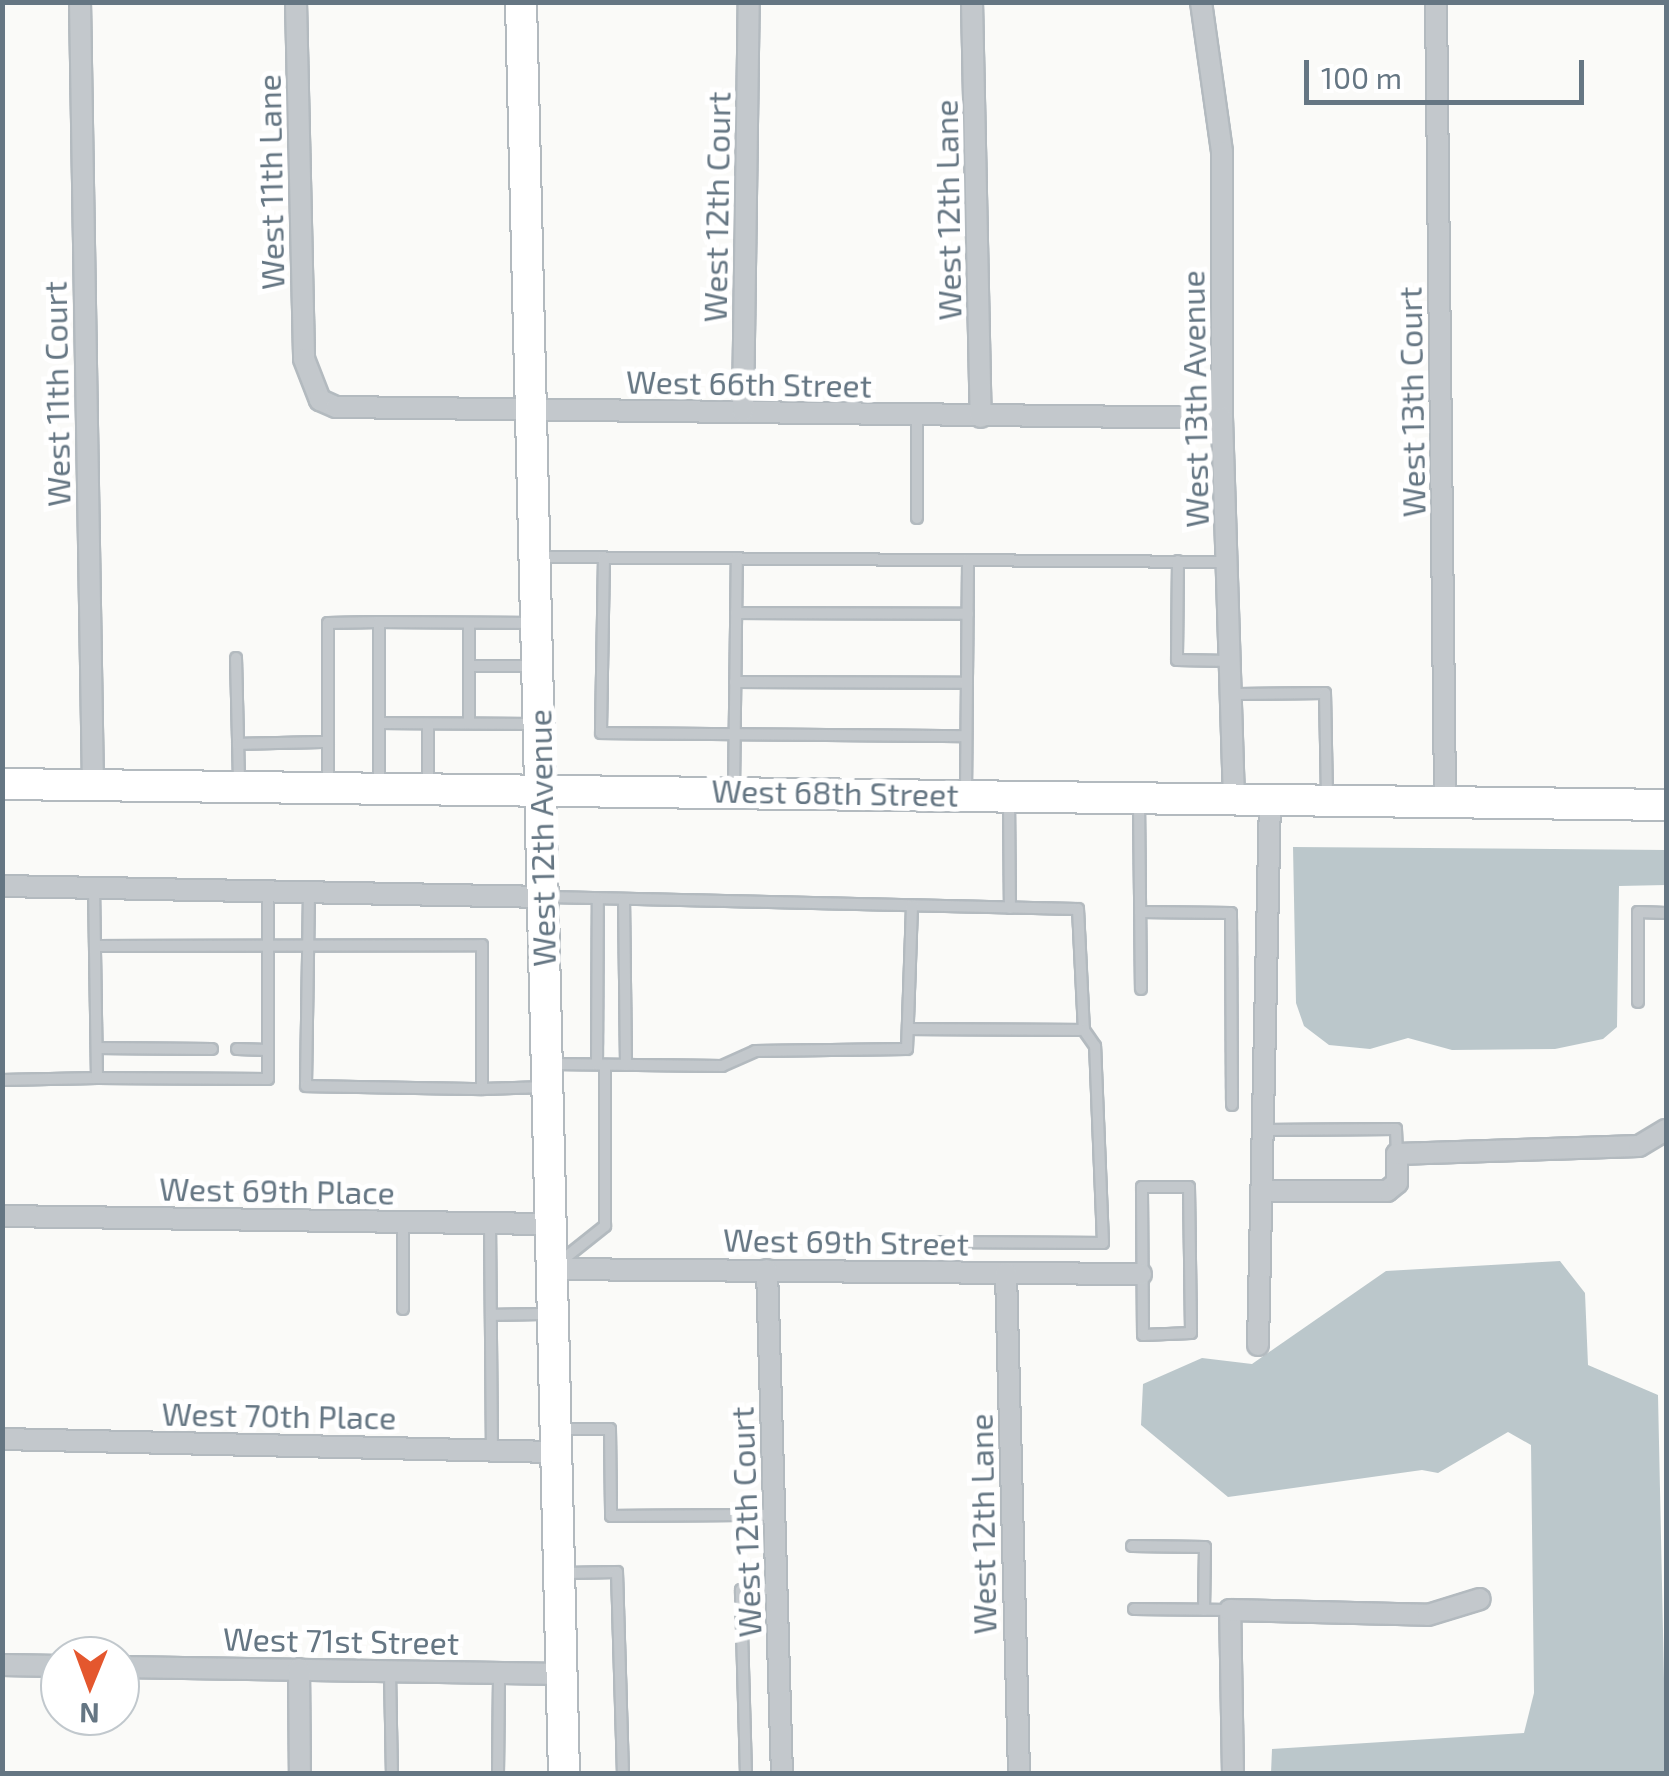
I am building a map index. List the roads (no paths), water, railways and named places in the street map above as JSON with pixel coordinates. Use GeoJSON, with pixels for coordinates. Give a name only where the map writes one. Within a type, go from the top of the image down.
{"type":"FeatureCollection","features":[{"type":"Feature","properties":{"kind":"main road","name":"West 12th Avenue"},"geometry":{"type":"LineString","coordinates":[[521,2],[564,1774]]}},
{"type":"Feature","properties":{"kind":"main road","name":"West 68th Street"},"geometry":{"type":"LineString","coordinates":[[2,784],[1666,805]]}},
{"type":"Feature","properties":{"kind":"street","name":"West 11th Court"},"geometry":{"type":"LineString","coordinates":[[80,2],[93,784]]}},
{"type":"Feature","properties":{"kind":"street","name":"West 11th Lane"},"geometry":{"type":"LineString","coordinates":[[296,2],[304,360]]}},
{"type":"Feature","properties":{"kind":"street","name":"West 12th Court"},"geometry":{"type":"LineString","coordinates":[[743,412],[749,2]]}},
{"type":"Feature","properties":{"kind":"street","name":"West 12th Lane"},"geometry":{"type":"LineString","coordinates":[[972,2],[982,417]]}},
{"type":"Feature","properties":{"kind":"street","name":"West 13th Avenue"},"geometry":{"type":"LineString","coordinates":[[1202,2],[1222,152],[1222,418],[1234,797]]}},
{"type":"Feature","properties":{"kind":"street","name":"West 13th Court"},"geometry":{"type":"LineString","coordinates":[[1436,2],[1445,801]]}},
{"type":"Feature","properties":{"kind":"street","name":"West 66th Street"},"geometry":{"type":"LineString","coordinates":[[304,360],[320,400],[336,407],[1222,418]]}},
{"type":"Feature","properties":{"kind":"street"},"geometry":{"type":"LineString","coordinates":[[1258,1345],[1270,798]]}},
{"type":"Feature","properties":{"kind":"street"},"geometry":{"type":"LineString","coordinates":[[2,886],[543,897]]}},
{"type":"Feature","properties":{"kind":"street"},"geometry":{"type":"LineString","coordinates":[[1264,1191],[1387,1191],[1397,1183],[1396,1154],[1639,1146],[1666,1130]]}},
{"type":"Feature","properties":{"kind":"street","name":"West 69th Place"},"geometry":{"type":"LineString","coordinates":[[2,1216],[550,1224]]}},
{"type":"Feature","properties":{"kind":"street","name":"West 69th Street"},"geometry":{"type":"LineString","coordinates":[[551,1269],[1141,1274]]}},
{"type":"Feature","properties":{"kind":"street","name":"West 12th Court"},"geometry":{"type":"LineString","coordinates":[[768,1270],[782,1774]]}},
{"type":"Feature","properties":{"kind":"street","name":"West 12th Lane"},"geometry":{"type":"LineString","coordinates":[[1006,1273],[1019,1774]]}},
{"type":"Feature","properties":{"kind":"street","name":"West 70th Place"},"geometry":{"type":"LineString","coordinates":[[2,1439],[492,1450],[554,1440]]}},
{"type":"Feature","properties":{"kind":"street"},"geometry":{"type":"LineString","coordinates":[[1234,1774],[1230,1610],[1428,1614],[1480,1599]]}},
{"type":"Feature","properties":{"kind":"street"},"geometry":{"type":"LineString","coordinates":[[2,1665],[40,1666]]}},
{"type":"Feature","properties":{"kind":"street","name":"West 71st Street"},"geometry":{"type":"LineString","coordinates":[[140,1667],[562,1674]]}},
{"type":"Feature","properties":{"kind":"street"},"geometry":{"type":"LineString","coordinates":[[299,1669],[300,1774]]}},
{"type":"Feature","properties":{"kind":"lane"},"geometry":{"type":"LineString","coordinates":[[917,416],[917,518]]}},
{"type":"Feature","properties":{"kind":"lane"},"geometry":{"type":"LineString","coordinates":[[535,557],[1226,562]]}},
{"type":"Feature","properties":{"kind":"lane"},"geometry":{"type":"LineString","coordinates":[[604,558],[601,733],[966,736]]}},
{"type":"Feature","properties":{"kind":"lane"},"geometry":{"type":"LineString","coordinates":[[734,791],[737,558]]}},
{"type":"Feature","properties":{"kind":"lane"},"geometry":{"type":"LineString","coordinates":[[966,794],[968,560]]}},
{"type":"Feature","properties":{"kind":"lane"},"geometry":{"type":"LineString","coordinates":[[1178,561],[1177,660],[1230,660]]}},
{"type":"Feature","properties":{"kind":"lane"},"geometry":{"type":"LineString","coordinates":[[736,613],[968,614]]}},
{"type":"Feature","properties":{"kind":"lane"},"geometry":{"type":"LineString","coordinates":[[328,787],[328,622],[536,623]]}},
{"type":"Feature","properties":{"kind":"lane"},"geometry":{"type":"LineString","coordinates":[[379,622],[379,787]]}},
{"type":"Feature","properties":{"kind":"lane"},"geometry":{"type":"LineString","coordinates":[[469,724],[470,622]]}},
{"type":"Feature","properties":{"kind":"lane"},"geometry":{"type":"LineString","coordinates":[[236,658],[239,786]]}},
{"type":"Feature","properties":{"kind":"lane"},"geometry":{"type":"LineString","coordinates":[[470,666],[538,666]]}},
{"type":"Feature","properties":{"kind":"lane"},"geometry":{"type":"LineString","coordinates":[[735,682],[967,683]]}},
{"type":"Feature","properties":{"kind":"lane"},"geometry":{"type":"LineString","coordinates":[[1231,694],[1325,693],[1327,799]]}},
{"type":"Feature","properties":{"kind":"lane"},"geometry":{"type":"LineString","coordinates":[[380,724],[539,724]]}},
{"type":"Feature","properties":{"kind":"lane"},"geometry":{"type":"LineString","coordinates":[[428,724],[428,788]]}},
{"type":"Feature","properties":{"kind":"lane"},"geometry":{"type":"LineString","coordinates":[[238,744],[328,742]]}},
{"type":"Feature","properties":{"kind":"lane"},"geometry":{"type":"LineString","coordinates":[[1009,794],[1010,908]]}},
{"type":"Feature","properties":{"kind":"lane"},"geometry":{"type":"LineString","coordinates":[[1140,796],[1140,988]]}},
{"type":"Feature","properties":{"kind":"lane"},"geometry":{"type":"LineString","coordinates":[[94,888],[97,1078]]}},
{"type":"Feature","properties":{"kind":"lane"},"geometry":{"type":"LineString","coordinates":[[2,1080],[268,1079],[268,892]]}},
{"type":"Feature","properties":{"kind":"lane"},"geometry":{"type":"LineString","coordinates":[[308,892],[306,1086],[482,1088],[601,1064],[722,1066],[754,1051],[906,1049],[912,906]]}},
{"type":"Feature","properties":{"kind":"lane"},"geometry":{"type":"LineString","coordinates":[[543,897],[1078,910],[1084,1030],[1096,1046],[1103,1244],[937,1242]]}},
{"type":"Feature","properties":{"kind":"lane"},"geometry":{"type":"LineString","coordinates":[[551,1269],[605,1226],[598,898]]}},
{"type":"Feature","properties":{"kind":"lane"},"geometry":{"type":"LineString","coordinates":[[624,899],[626,1064]]}},
{"type":"Feature","properties":{"kind":"lane"},"geometry":{"type":"LineString","coordinates":[[1140,912],[1232,913],[1232,1105]]}},
{"type":"Feature","properties":{"kind":"lane"},"geometry":{"type":"LineString","coordinates":[[1638,1002],[1638,912],[1666,913]]}},
{"type":"Feature","properties":{"kind":"lane"},"geometry":{"type":"LineString","coordinates":[[95,946],[482,945],[482,1088]]}},
{"type":"Feature","properties":{"kind":"lane"},"geometry":{"type":"LineString","coordinates":[[908,1028],[1084,1030]]}},
{"type":"Feature","properties":{"kind":"lane"},"geometry":{"type":"LineString","coordinates":[[96,1048],[212,1049]]}},
{"type":"Feature","properties":{"kind":"lane"},"geometry":{"type":"LineString","coordinates":[[237,1050],[268,1050]]}},
{"type":"Feature","properties":{"kind":"lane"},"geometry":{"type":"LineString","coordinates":[[1264,1130],[1396,1129],[1396,1154]]}},
{"type":"Feature","properties":{"kind":"lane"},"geometry":{"type":"LineString","coordinates":[[1142,1187],[1189,1187],[1191,1332],[1143,1335],[1141,1274],[1142,1187]]}},
{"type":"Feature","properties":{"kind":"lane"},"geometry":{"type":"LineString","coordinates":[[403,1222],[403,1309]]}},
{"type":"Feature","properties":{"kind":"lane"},"geometry":{"type":"LineString","coordinates":[[490,1224],[492,1450]]}},
{"type":"Feature","properties":{"kind":"lane"},"geometry":{"type":"LineString","coordinates":[[491,1315],[552,1314]]}},
{"type":"Feature","properties":{"kind":"lane"},"geometry":{"type":"LineString","coordinates":[[554,1440],[610,1429],[610,1516],[774,1515]]}},
{"type":"Feature","properties":{"kind":"lane"},"geometry":{"type":"LineString","coordinates":[[1132,1546],[1205,1547],[1204,1610]]}},
{"type":"Feature","properties":{"kind":"lane"},"geometry":{"type":"LineString","coordinates":[[559,1574],[617,1572],[622,1774]]}},
{"type":"Feature","properties":{"kind":"lane"},"geometry":{"type":"LineString","coordinates":[[746,1774],[741,1590],[777,1589]]}},
{"type":"Feature","properties":{"kind":"lane"},"geometry":{"type":"LineString","coordinates":[[1134,1609],[1230,1610]]}},
{"type":"Feature","properties":{"kind":"lane"},"geometry":{"type":"LineString","coordinates":[[390,1671],[392,1774]]}},
{"type":"Feature","properties":{"kind":"lane"},"geometry":{"type":"LineString","coordinates":[[498,1774],[499,1672]]}}]}
